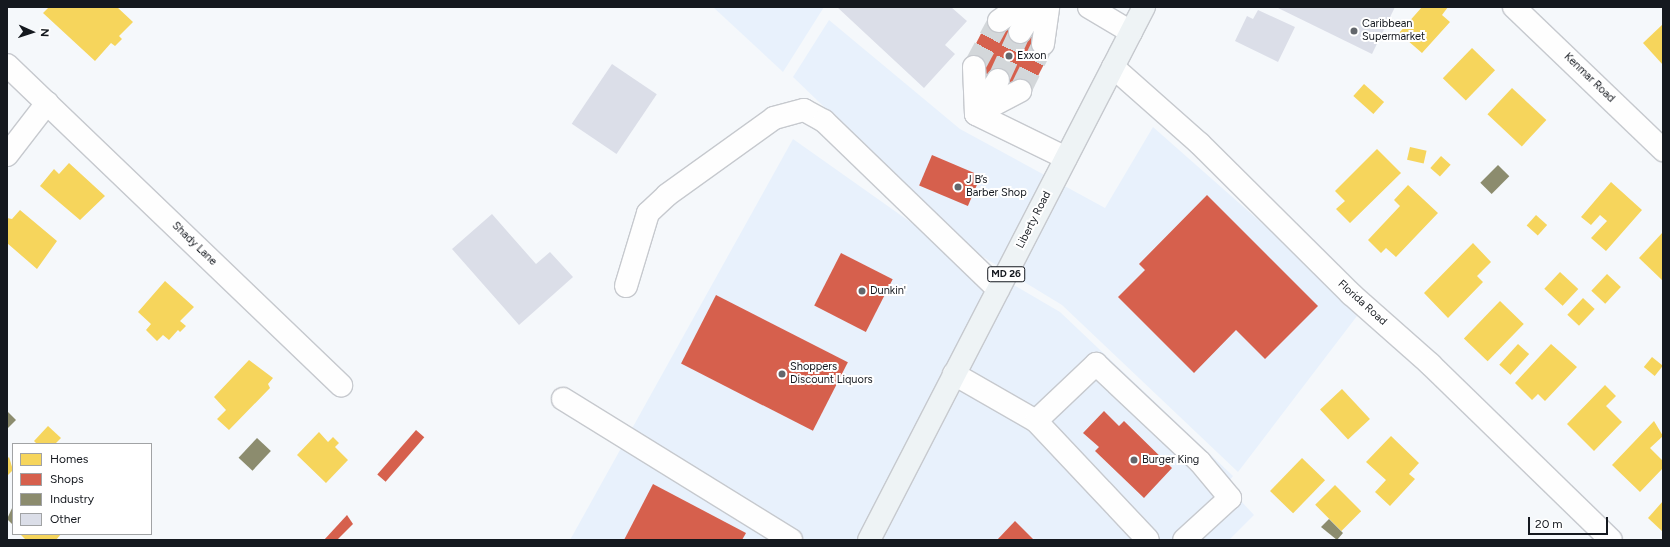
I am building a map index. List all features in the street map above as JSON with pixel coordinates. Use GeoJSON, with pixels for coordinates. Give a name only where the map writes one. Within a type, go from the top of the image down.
{"type":"FeatureCollection","features":[{"type":"Feature","properties":{"kind":"main road","name":"Liberty Road"},"geometry":{"type":"LineString","coordinates":[[869,540],[1144,7]]}},
{"type":"Feature","properties":{"kind":"street"},"geometry":{"type":"LineString","coordinates":[[999,21],[1018,7]]}},
{"type":"Feature","properties":{"kind":"street"},"geometry":{"type":"LineString","coordinates":[[1020,32],[1036,7]]}},
{"type":"Feature","properties":{"kind":"street"},"geometry":{"type":"LineString","coordinates":[[1043,44],[1048,7]]}},
{"type":"Feature","properties":{"kind":"street"},"geometry":{"type":"LineString","coordinates":[[1089,7],[1131,32]]}},
{"type":"Feature","properties":{"kind":"street","name":"Kenmar Road"},"geometry":{"type":"LineString","coordinates":[[1514,7],[1663,150]]}},
{"type":"Feature","properties":{"kind":"street","name":"Shady Lane"},"geometry":{"type":"LineString","coordinates":[[7,65],[341,385]]}},
{"type":"Feature","properties":{"kind":"street"},"geometry":{"type":"LineString","coordinates":[[974,67],[976,114]]}},
{"type":"Feature","properties":{"kind":"street","name":"Florida Road"},"geometry":{"type":"LineString","coordinates":[[1113,67],[1200,144],[1351,294],[1430,364],[1611,540]]}},
{"type":"Feature","properties":{"kind":"street"},"geometry":{"type":"LineString","coordinates":[[976,114],[998,80]]}},
{"type":"Feature","properties":{"kind":"street"},"geometry":{"type":"LineString","coordinates":[[976,114],[1020,91]]}},
{"type":"Feature","properties":{"kind":"street"},"geometry":{"type":"LineString","coordinates":[[7,155],[47,103]]}},
{"type":"Feature","properties":{"kind":"street"},"geometry":{"type":"LineString","coordinates":[[626,286],[648,213],[666,195],[774,118],[804,110],[824,121],[998,289]]}},
{"type":"Feature","properties":{"kind":"street"},"geometry":{"type":"LineString","coordinates":[[976,114],[1066,158]]}},
{"type":"Feature","properties":{"kind":"street"},"geometry":{"type":"LineString","coordinates":[[1036,422],[1096,364],[1200,462],[1230,498],[1184,540]]}},
{"type":"Feature","properties":{"kind":"street"},"geometry":{"type":"LineString","coordinates":[[954,374],[1036,422],[1148,540]]}},
{"type":"Feature","properties":{"kind":"street"},"geometry":{"type":"LineString","coordinates":[[563,399],[790,540]]}},
{"type":"Feature","properties":{"kind":"shaded area"},"geometry":{"type":"Polygon","coordinates":[[[713,7],[824,7],[783,72],[713,7]]]}},
{"type":"Feature","properties":{"kind":"shaded area"},"geometry":{"type":"Polygon","coordinates":[[[829,20],[960,129],[1105,208],[1153,127],[1280,239],[1357,316],[1238,472],[1062,305],[975,252],[793,77],[829,20]]]}},
{"type":"Feature","properties":{"kind":"shaded area"},"geometry":{"type":"Polygon","coordinates":[[[793,139],[933,238],[1060,312],[1233,476],[1226,485],[1254,515],[1229,540],[570,540],[793,139]]]}},
{"type":"Feature","properties":{"kind":"building: Homes"},"geometry":{"type":"Polygon","coordinates":[[[49,7],[117,7],[133,22],[119,36],[122,39],[115,46],[111,43],[95,61],[43,13],[49,7]]]}},
{"type":"Feature","properties":{"kind":"building: Homes"},"geometry":{"type":"Polygon","coordinates":[[[1422,7],[1448,7],[1442,15],[1450,22],[1422,53],[1399,33],[1422,7]]]}},
{"type":"Feature","properties":{"kind":"building: Homes"},"geometry":{"type":"Polygon","coordinates":[[[1663,24],[1663,65],[1643,43],[1663,24]]]}},
{"type":"Feature","properties":{"kind":"building: Homes"},"geometry":{"type":"Polygon","coordinates":[[[1472,48],[1495,70],[1466,100],[1443,78],[1472,48]]]}},
{"type":"Feature","properties":{"kind":"building: Homes"},"geometry":{"type":"Polygon","coordinates":[[[1364,84],[1384,102],[1373,114],[1353,96],[1364,84]]]}},
{"type":"Feature","properties":{"kind":"building: Homes"},"geometry":{"type":"Polygon","coordinates":[[[1512,88],[1546,120],[1522,146],[1487,114],[1512,88]]]}},
{"type":"Feature","properties":{"kind":"building: Homes"},"geometry":{"type":"Polygon","coordinates":[[[1410,147],[1427,151],[1424,163],[1407,160],[1410,147]]]}},
{"type":"Feature","properties":{"kind":"building: Homes"},"geometry":{"type":"Polygon","coordinates":[[[1377,149],[1401,173],[1350,223],[1336,209],[1345,201],[1335,191],[1377,149]]]}},
{"type":"Feature","properties":{"kind":"building: Homes"},"geometry":{"type":"Polygon","coordinates":[[[1441,156],[1451,165],[1440,177],[1430,168],[1441,156]]]}},
{"type":"Feature","properties":{"kind":"building: Homes"},"geometry":{"type":"Polygon","coordinates":[[[69,163],[105,196],[80,220],[40,186],[54,169],[59,174],[69,163]]]}},
{"type":"Feature","properties":{"kind":"building: Homes"},"geometry":{"type":"Polygon","coordinates":[[[1611,182],[1642,210],[1606,251],[1591,238],[1607,221],[1600,215],[1591,225],[1581,217],[1611,182]]]}},
{"type":"Feature","properties":{"kind":"building: Homes"},"geometry":{"type":"Polygon","coordinates":[[[1408,185],[1438,213],[1396,257],[1386,248],[1381,253],[1368,240],[1400,206],[1394,200],[1408,185]]]}},
{"type":"Feature","properties":{"kind":"building: Homes"},"geometry":{"type":"Polygon","coordinates":[[[20,210],[57,241],[37,269],[7,243],[7,218],[12,219],[20,210]]]}},
{"type":"Feature","properties":{"kind":"building: Homes"},"geometry":{"type":"Polygon","coordinates":[[[1536,215],[1547,225],[1538,235],[1527,225],[1536,215]]]}},
{"type":"Feature","properties":{"kind":"building: Homes"},"geometry":{"type":"Polygon","coordinates":[[[1663,232],[1663,281],[1639,258],[1663,232]]]}},
{"type":"Feature","properties":{"kind":"building: Homes"},"geometry":{"type":"Polygon","coordinates":[[[1473,243],[1491,262],[1477,276],[1483,282],[1448,318],[1424,293],[1473,243]]]}},
{"type":"Feature","properties":{"kind":"building: Homes"},"geometry":{"type":"Polygon","coordinates":[[[1560,272],[1578,289],[1563,306],[1544,289],[1560,272]]]}},
{"type":"Feature","properties":{"kind":"building: Homes"},"geometry":{"type":"Polygon","coordinates":[[[1607,274],[1621,287],[1605,304],[1591,291],[1607,274]]]}},
{"type":"Feature","properties":{"kind":"building: Homes"},"geometry":{"type":"Polygon","coordinates":[[[165,281],[194,307],[180,321],[186,326],[180,332],[178,330],[169,340],[163,335],[157,341],[146,330],[151,324],[138,312],[165,281]]]}},
{"type":"Feature","properties":{"kind":"building: Homes"},"geometry":{"type":"Polygon","coordinates":[[[1583,298],[1595,309],[1579,326],[1567,315],[1583,298]]]}},
{"type":"Feature","properties":{"kind":"building: Homes"},"geometry":{"type":"Polygon","coordinates":[[[1500,301],[1524,324],[1488,361],[1464,338],[1500,301]]]}},
{"type":"Feature","properties":{"kind":"building: Homes"},"geometry":{"type":"Polygon","coordinates":[[[1518,344],[1529,354],[1510,375],[1499,365],[1518,344]]]}},
{"type":"Feature","properties":{"kind":"building: Homes"},"geometry":{"type":"Polygon","coordinates":[[[1551,344],[1577,367],[1545,401],[1538,394],[1532,400],[1515,383],[1551,344]]]}},
{"type":"Feature","properties":{"kind":"building: Homes"},"geometry":{"type":"Polygon","coordinates":[[[1652,357],[1663,366],[1655,376],[1644,367],[1652,357]]]}},
{"type":"Feature","properties":{"kind":"building: Homes"},"geometry":{"type":"Polygon","coordinates":[[[249,360],[273,378],[268,384],[270,388],[229,430],[217,419],[226,410],[214,397],[249,360]]]}},
{"type":"Feature","properties":{"kind":"building: Homes"},"geometry":{"type":"Polygon","coordinates":[[[1605,385],[1616,396],[1606,406],[1622,422],[1594,451],[1567,424],[1605,385]]]}},
{"type":"Feature","properties":{"kind":"building: Homes"},"geometry":{"type":"Polygon","coordinates":[[[1342,389],[1370,419],[1348,439],[1320,409],[1342,389]]]}},
{"type":"Feature","properties":{"kind":"building: Homes"},"geometry":{"type":"Polygon","coordinates":[[[1654,421],[1663,436],[1650,448],[1663,461],[1663,468],[1640,492],[1612,465],[1654,421]]]}},
{"type":"Feature","properties":{"kind":"building: Homes"},"geometry":{"type":"Polygon","coordinates":[[[48,426],[61,438],[56,443],[36,443],[34,441],[48,426]]]}},
{"type":"Feature","properties":{"kind":"building: Homes"},"geometry":{"type":"Polygon","coordinates":[[[319,432],[328,442],[333,437],[339,443],[335,447],[348,460],[326,483],[297,455],[319,432]]]}},
{"type":"Feature","properties":{"kind":"building: Homes"},"geometry":{"type":"Polygon","coordinates":[[[1391,436],[1419,463],[1409,474],[1415,479],[1390,506],[1375,492],[1386,480],[1366,462],[1391,436]]]}},
{"type":"Feature","properties":{"kind":"building: Homes"},"geometry":{"type":"Polygon","coordinates":[[[9,457],[12,471],[7,476],[7,459],[9,457]]]}},
{"type":"Feature","properties":{"kind":"building: Homes"},"geometry":{"type":"Polygon","coordinates":[[[1302,458],[1325,480],[1293,513],[1270,491],[1302,458]]]}},
{"type":"Feature","properties":{"kind":"building: Homes"},"geometry":{"type":"Polygon","coordinates":[[[1335,485],[1361,511],[1341,531],[1315,505],[1335,485]]]}},
{"type":"Feature","properties":{"kind":"building: Homes"},"geometry":{"type":"Polygon","coordinates":[[[1663,501],[1663,532],[1648,518],[1663,501]]]}},
{"type":"Feature","properties":{"kind":"building: Homes"},"geometry":{"type":"Polygon","coordinates":[[[21,535],[60,535],[56,540],[26,540],[21,535]]]}},
{"type":"Feature","properties":{"kind":"building: Shops","name":"Exxon"},"geometry":{"type":"Polygon","coordinates":[[[990,16],[1052,48],[1028,95],[966,63],[990,16]]]}},
{"type":"Feature","properties":{"kind":"building: Shops"},"geometry":{"type":"Polygon","coordinates":[[[932,155],[981,176],[968,206],[919,185],[932,155]]]}},
{"type":"Feature","properties":{"kind":"building: Shops"},"geometry":{"type":"Polygon","coordinates":[[[1207,195],[1318,306],[1265,359],[1236,330],[1194,373],[1118,297],[1145,270],[1139,264],[1207,195]]]}},
{"type":"Feature","properties":{"kind":"building: Shops"},"geometry":{"type":"Polygon","coordinates":[[[841,253],[893,279],[866,332],[814,306],[841,253]]]}},
{"type":"Feature","properties":{"kind":"building: Shops"},"geometry":{"type":"Polygon","coordinates":[[[716,295],[848,362],[813,431],[681,364],[716,295]]]}},
{"type":"Feature","properties":{"kind":"building: Shops","name":"Burger King"},"geometry":{"type":"Polygon","coordinates":[[[1104,411],[1119,426],[1124,421],[1172,468],[1144,498],[1095,451],[1099,447],[1083,433],[1104,411]]]}},
{"type":"Feature","properties":{"kind":"building: Shops"},"geometry":{"type":"Polygon","coordinates":[[[416,430],[424,437],[386,482],[377,475],[416,430]]]}},
{"type":"Feature","properties":{"kind":"building: Shops"},"geometry":{"type":"Polygon","coordinates":[[[653,484],[746,533],[742,540],[624,540],[653,484]]]}},
{"type":"Feature","properties":{"kind":"building: Shops"},"geometry":{"type":"Polygon","coordinates":[[[347,515],[353,524],[337,540],[324,540],[347,515]]]}},
{"type":"Feature","properties":{"kind":"building: Shops"},"geometry":{"type":"Polygon","coordinates":[[[1015,521],[1034,540],[997,540],[1015,521]]]}},
{"type":"Feature","properties":{"kind":"building: Industry"},"geometry":{"type":"Polygon","coordinates":[[[1498,165],[1509,176],[1492,194],[1480,183],[1498,165]]]}},
{"type":"Feature","properties":{"kind":"building: Industry"},"geometry":{"type":"Polygon","coordinates":[[[7,411],[16,420],[7,429],[7,411]]]}},
{"type":"Feature","properties":{"kind":"building: Industry"},"geometry":{"type":"Polygon","coordinates":[[[257,438],[271,451],[252,471],[239,458],[257,438]]]}},
{"type":"Feature","properties":{"kind":"building: Industry"},"geometry":{"type":"Polygon","coordinates":[[[12,508],[12,524],[7,519],[12,508]]]}},
{"type":"Feature","properties":{"kind":"building: Industry"},"geometry":{"type":"Polygon","coordinates":[[[1329,519],[1343,533],[1337,540],[1321,527],[1329,519]]]}},
{"type":"Feature","properties":{"kind":"building: Other"},"geometry":{"type":"Polygon","coordinates":[[[837,7],[951,7],[967,21],[945,45],[955,54],[924,88],[837,7]]]}},
{"type":"Feature","properties":{"kind":"building: Other","name":"Caribbean Supermarket"},"geometry":{"type":"Polygon","coordinates":[[[1276,7],[1395,7],[1372,54],[1276,7]]]}},
{"type":"Feature","properties":{"kind":"building: Other"},"geometry":{"type":"Polygon","coordinates":[[[1258,10],[1295,27],[1278,62],[1235,41],[1247,16],[1253,19],[1258,10]]]}},
{"type":"Feature","properties":{"kind":"building: Other"},"geometry":{"type":"Polygon","coordinates":[[[612,64],[657,94],[617,154],[572,124],[612,64]]]}},
{"type":"Feature","properties":{"kind":"building: Other"},"geometry":{"type":"Polygon","coordinates":[[[492,214],[536,264],[550,252],[573,277],[519,325],[452,249],[492,214]]]}},
{"type":"Feature","properties":{"kind":"tunnel"},"geometry":{"type":"LineString","coordinates":[[974,67],[999,21]]}},
{"type":"Feature","properties":{"kind":"tunnel"},"geometry":{"type":"LineString","coordinates":[[998,80],[1020,32]]}},
{"type":"Feature","properties":{"kind":"tunnel"},"geometry":{"type":"LineString","coordinates":[[1020,91],[1043,44]]}},
{"type":"Feature","properties":{"kind":"place","name":"Caribbean Supermarket"},"geometry":{"type":"Point","coordinates":[1354,31]}},
{"type":"Feature","properties":{"kind":"place","name":"Exxon"},"geometry":{"type":"Point","coordinates":[1009,56]}},
{"type":"Feature","properties":{"kind":"place","name":"J B’s Barber Shop"},"geometry":{"type":"Point","coordinates":[958,187]}},
{"type":"Feature","properties":{"kind":"place","name":"Dunkin'"},"geometry":{"type":"Point","coordinates":[862,291]}},
{"type":"Feature","properties":{"kind":"place","name":"Shoppers Discount Liquors"},"geometry":{"type":"Point","coordinates":[782,374]}},
{"type":"Feature","properties":{"kind":"place","name":"Burger King"},"geometry":{"type":"Point","coordinates":[1134,460]}}]}
